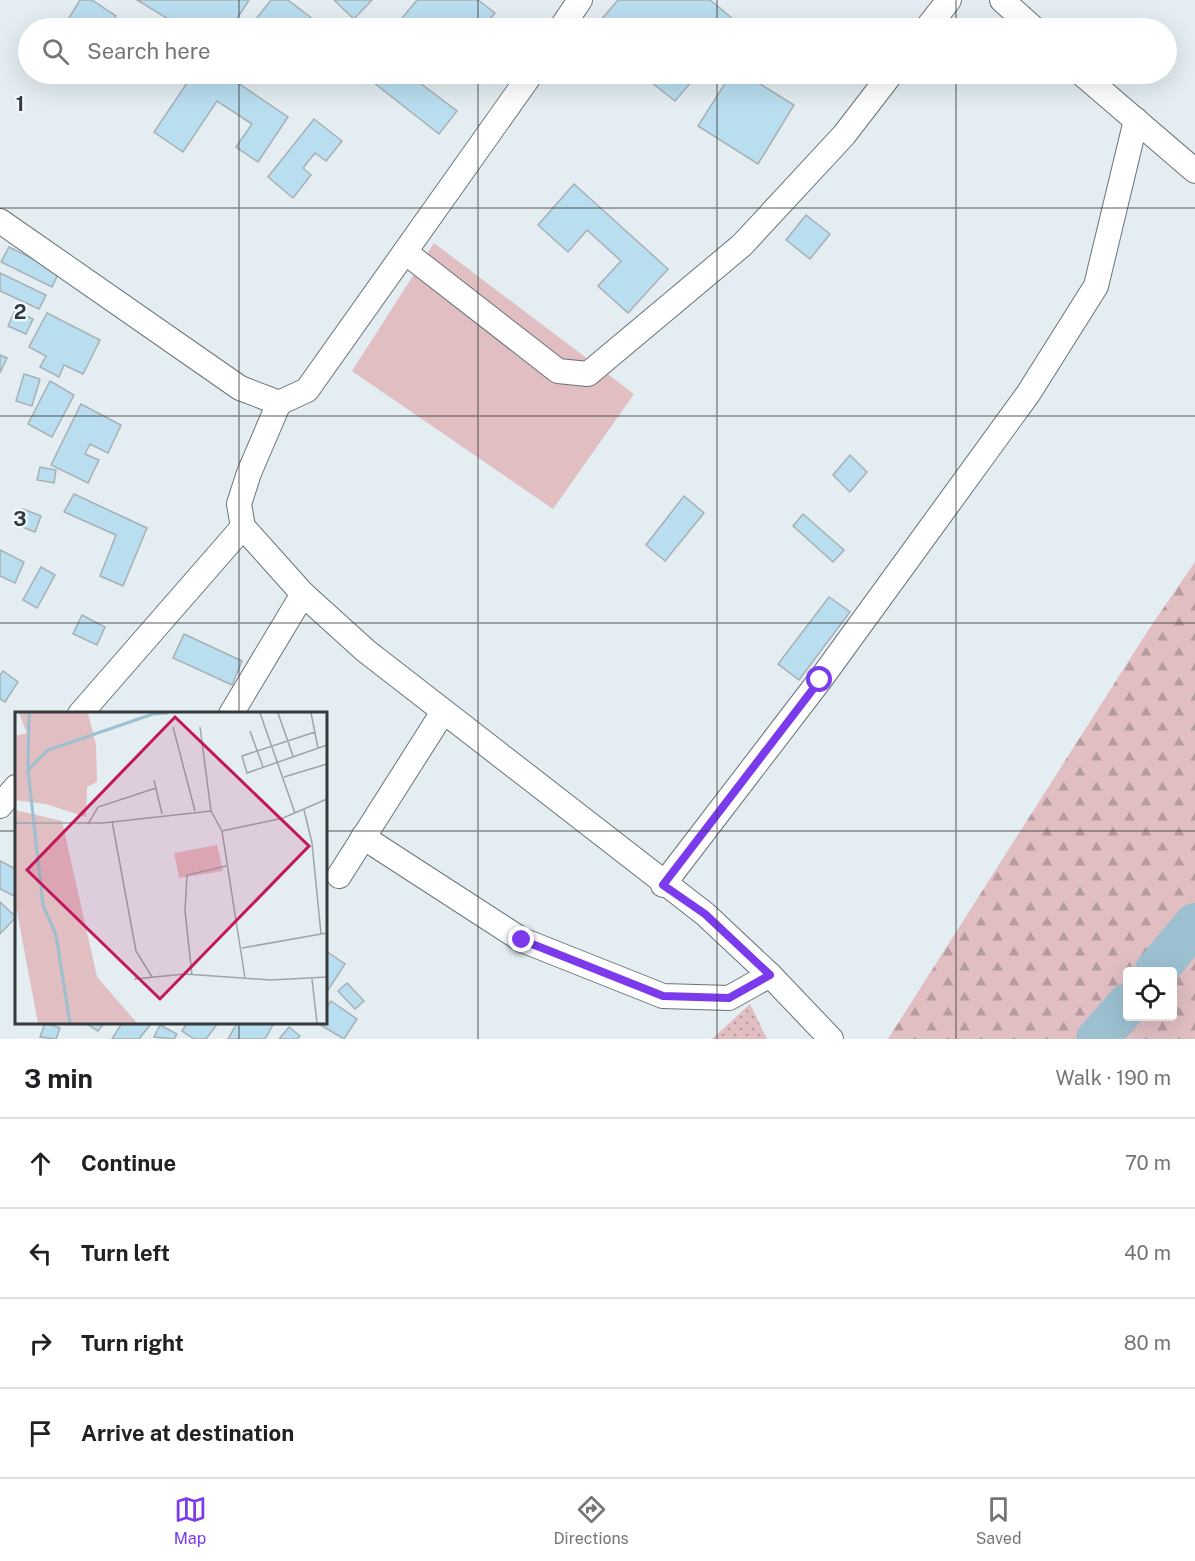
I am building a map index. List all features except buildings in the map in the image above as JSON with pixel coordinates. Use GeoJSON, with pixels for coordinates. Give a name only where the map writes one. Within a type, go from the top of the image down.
{"type":"FeatureCollection","features":[{"type":"Feature","properties":{"kind":"street"},"geometry":{"type":"LineString","coordinates":[[568,18],[580,0]]}},
{"type":"Feature","properties":{"kind":"street"},"geometry":{"type":"LineString","coordinates":[[935,18],[949,0]]}},
{"type":"Feature","properties":{"kind":"street"},"geometry":{"type":"LineString","coordinates":[[1002,0],[1022,18]]}},
{"type":"Feature","properties":{"kind":"street"},"geometry":{"type":"LineString","coordinates":[[524,84],[307,390],[279,403],[249,473],[239,504],[243,527],[303,594],[366,651],[663,885],[705,914],[770,975],[831,1039]]}},
{"type":"Feature","properties":{"kind":"street"},"geometry":{"type":"LineString","coordinates":[[405,252],[558,371],[588,374],[742,245],[844,135],[883,84]]}},
{"type":"Feature","properties":{"kind":"street"},"geometry":{"type":"LineString","coordinates":[[1094,84],[1195,171]]}},
{"type":"Feature","properties":{"kind":"street"},"geometry":{"type":"LineString","coordinates":[[663,885],[820,680],[1028,394],[1096,286],[1136,120]]}},
{"type":"Feature","properties":{"kind":"street"},"geometry":{"type":"LineString","coordinates":[[0,221],[240,388],[279,403]]}},
{"type":"Feature","properties":{"kind":"street"},"geometry":{"type":"LineString","coordinates":[[82,712],[243,527]]}},
{"type":"Feature","properties":{"kind":"street"},"geometry":{"type":"LineString","coordinates":[[232,712],[303,594]]}},
{"type":"Feature","properties":{"kind":"street"},"geometry":{"type":"LineString","coordinates":[[339,876],[443,712]]}},
{"type":"Feature","properties":{"kind":"street"},"geometry":{"type":"LineString","coordinates":[[0,806],[15,788]]}},
{"type":"Feature","properties":{"kind":"street"},"geometry":{"type":"LineString","coordinates":[[363,837],[522,940],[663,996],[729,998],[770,975]]}},
{"type":"Feature","properties":{"kind":"green space"},"geometry":{"type":"Polygon","coordinates":[[[434,243],[634,394],[553,509],[352,371],[434,243]]]}},
{"type":"Feature","properties":{"kind":"green space"},"geometry":{"type":"Polygon","coordinates":[[[1195,562],[1195,1039],[888,1039],[1149,629],[1195,562]]]}},
{"type":"Feature","properties":{"kind":"green space"},"geometry":{"type":"Polygon","coordinates":[[[750,1004],[767,1039],[712,1039],[750,1004]]]}},
{"type":"Feature","properties":{"kind":"waterway"},"geometry":{"type":"LineString","coordinates":[[1159,967],[1195,924]]}},
{"type":"Feature","properties":{"kind":"waterway"},"geometry":{"type":"LineString","coordinates":[[1097,1039],[1123,1010]]}},
{"type":"Feature","properties":{"kind":"route"},"geometry":{"type":"LineString","coordinates":[[522,940],[663,996],[729,998],[770,975],[705,914],[663,885],[820,680]]}}]}
